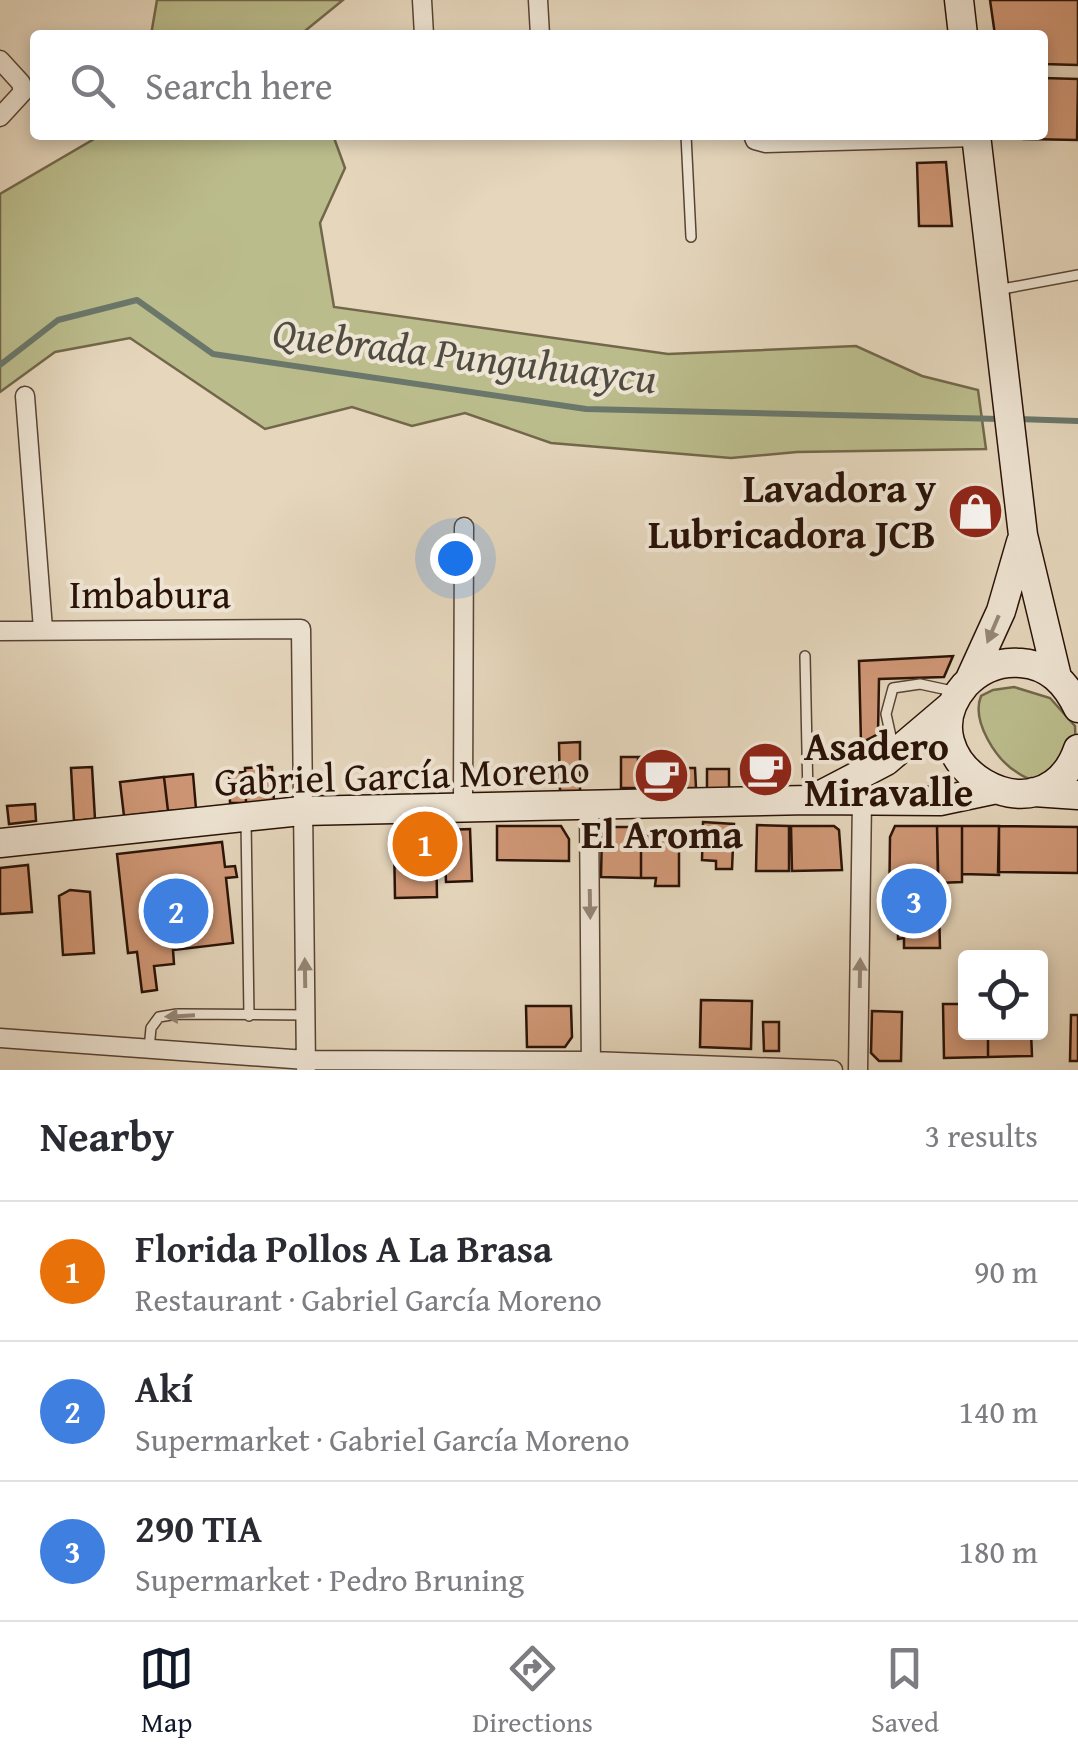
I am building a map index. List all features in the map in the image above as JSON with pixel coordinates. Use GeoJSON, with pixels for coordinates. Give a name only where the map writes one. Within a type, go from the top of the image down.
{"type":"FeatureCollection","features":[{"type":"Feature","properties":{"kind":"main road"},"geometry":{"type":"LineString","coordinates":[[959,0],[963,30]]}},
{"type":"Feature","properties":{"kind":"main road"},"geometry":{"type":"LineString","coordinates":[[976,140],[1022,535],[1057,677]]}},
{"type":"Feature","properties":{"kind":"main road"},"geometry":{"type":"LineString","coordinates":[[992,790],[970,776],[956,756],[950,731],[960,693],[1007,593],[1022,535]]}},
{"type":"Feature","properties":{"kind":"main road"},"geometry":{"type":"LineString","coordinates":[[960,693],[996,664],[1012,662],[1043,668],[1057,677],[1078,708]]}},
{"type":"Feature","properties":{"kind":"main road","name":"Gabriel García Moreno"},"geometry":{"type":"LineString","coordinates":[[808,800],[848,783],[895,754],[960,693]]}},
{"type":"Feature","properties":{"kind":"main road"},"geometry":{"type":"LineString","coordinates":[[1032,792],[1061,776],[1078,748]]}},
{"type":"Feature","properties":{"kind":"main road","name":"Gabriel García Moreno"},"geometry":{"type":"LineString","coordinates":[[0,844],[301,812],[808,800],[940,801],[992,790],[1032,792]]}},
{"type":"Feature","properties":{"kind":"main road"},"geometry":{"type":"LineString","coordinates":[[1032,792],[1078,795]]}},
{"type":"Feature","properties":{"kind":"street"},"geometry":{"type":"LineString","coordinates":[[422,0],[424,30]]}},
{"type":"Feature","properties":{"kind":"street"},"geometry":{"type":"LineString","coordinates":[[538,0],[540,30]]}},
{"type":"Feature","properties":{"kind":"street"},"geometry":{"type":"LineString","coordinates":[[0,60],[22,83],[23,92],[0,116]]}},
{"type":"Feature","properties":{"kind":"street"},"geometry":{"type":"LineString","coordinates":[[755,140],[836,140]]}},
{"type":"Feature","properties":{"kind":"street"},"geometry":{"type":"LineString","coordinates":[[25,396],[44,630]]}},
{"type":"Feature","properties":{"kind":"street"},"geometry":{"type":"LineString","coordinates":[[462,806],[464,528]]}},
{"type":"Feature","properties":{"kind":"street","name":"Imbabura"},"geometry":{"type":"LineString","coordinates":[[0,631],[301,630],[301,812]]}},
{"type":"Feature","properties":{"kind":"street"},"geometry":{"type":"LineString","coordinates":[[858,1070],[862,800]]}},
{"type":"Feature","properties":{"kind":"street"},"geometry":{"type":"LineString","coordinates":[[588,806],[591,1065]]}},
{"type":"Feature","properties":{"kind":"street"},"geometry":{"type":"LineString","coordinates":[[301,812],[306,1065]]}},
{"type":"Feature","properties":{"kind":"street"},"geometry":{"type":"LineString","coordinates":[[0,1038],[306,1065],[833,1070]]}},
{"type":"Feature","properties":{"kind":"lane"},"geometry":{"type":"LineString","coordinates":[[686,140],[691,238]]}},
{"type":"Feature","properties":{"kind":"lane"},"geometry":{"type":"LineString","coordinates":[[994,291],[1078,275]]}},
{"type":"Feature","properties":{"kind":"lane"},"geometry":{"type":"LineString","coordinates":[[805,656],[808,800]]}},
{"type":"Feature","properties":{"kind":"lane"},"geometry":{"type":"LineString","coordinates":[[895,754],[886,714],[893,688],[920,684],[960,693]]}},
{"type":"Feature","properties":{"kind":"lane"},"geometry":{"type":"LineString","coordinates":[[246,818],[249,1016]]}},
{"type":"Feature","properties":{"kind":"lane"},"geometry":{"type":"LineString","coordinates":[[149,1049],[151,1028],[159,1017],[306,1014]]}},
{"type":"Feature","properties":{"kind":"green space"},"geometry":{"type":"Polygon","coordinates":[[[157,0],[343,0],[306,30],[152,30],[157,0]]]}},
{"type":"Feature","properties":{"kind":"green space"},"geometry":{"type":"Polygon","coordinates":[[[92,140],[335,140],[345,168],[320,223],[334,307],[668,354],[856,346],[922,376],[978,390],[986,449],[797,452],[731,458],[551,443],[465,413],[412,426],[352,407],[265,429],[130,338],[55,352],[0,392],[0,194],[92,140]]]}},
{"type":"Feature","properties":{"kind":"green space"},"geometry":{"type":"Polygon","coordinates":[[[1014,687],[1050,698],[1075,726],[1076,757],[1041,784],[1010,767],[994,750],[979,717],[981,696],[1014,687]]]}},
{"type":"Feature","properties":{"kind":"building"},"geometry":{"type":"Polygon","coordinates":[[[990,0],[1078,0],[1078,65],[1048,64],[1048,30],[994,30],[990,0]]]}},
{"type":"Feature","properties":{"kind":"building"},"geometry":{"type":"Polygon","coordinates":[[[1048,78],[1078,79],[1077,140],[1048,139],[1048,78]]]}},
{"type":"Feature","properties":{"kind":"building"},"geometry":{"type":"Polygon","coordinates":[[[946,162],[952,226],[919,226],[917,163],[946,162]]]}},
{"type":"Feature","properties":{"kind":"building","name":"Lavadora y Lubricadora JCB"},"geometry":{"type":"Polygon","coordinates":[[[994,497],[994,525],[956,525],[956,498],[994,497]]]}},
{"type":"Feature","properties":{"kind":"building"},"geometry":{"type":"Polygon","coordinates":[[[953,656],[944,677],[879,679],[878,734],[861,743],[859,661],[953,656]]]}},
{"type":"Feature","properties":{"kind":"building"},"geometry":{"type":"Polygon","coordinates":[[[580,742],[580,791],[560,791],[559,743],[580,742]]]}},
{"type":"Feature","properties":{"kind":"building","name":"Asadero Miravalle"},"geometry":{"type":"Polygon","coordinates":[[[755,755],[775,755],[775,783],[755,783],[755,755]]]}},
{"type":"Feature","properties":{"kind":"building"},"geometry":{"type":"Polygon","coordinates":[[[621,757],[638,757],[638,788],[621,788],[621,757]]]}},
{"type":"Feature","properties":{"kind":"building"},"geometry":{"type":"Polygon","coordinates":[[[638,757],[654,757],[655,788],[638,788],[638,757]]]}},
{"type":"Feature","properties":{"kind":"building"},"geometry":{"type":"Polygon","coordinates":[[[670,762],[682,762],[683,788],[670,788],[670,762]]]}},
{"type":"Feature","properties":{"kind":"building","name":"El Aroma"},"geometry":{"type":"Polygon","coordinates":[[[670,762],[670,788],[655,788],[654,763],[670,762]]]}},
{"type":"Feature","properties":{"kind":"building"},"geometry":{"type":"Polygon","coordinates":[[[92,767],[95,819],[74,821],[71,768],[92,767]]]}},
{"type":"Feature","properties":{"kind":"building"},"geometry":{"type":"Polygon","coordinates":[[[272,767],[274,802],[246,803],[245,768],[272,767]]]}},
{"type":"Feature","properties":{"kind":"building"},"geometry":{"type":"Polygon","coordinates":[[[682,768],[695,768],[696,788],[683,788],[682,768]]]}},
{"type":"Feature","properties":{"kind":"building"},"geometry":{"type":"Polygon","coordinates":[[[707,769],[729,769],[729,789],[707,788],[707,769]]]}},
{"type":"Feature","properties":{"kind":"building"},"geometry":{"type":"Polygon","coordinates":[[[245,772],[246,803],[230,803],[229,773],[245,772]]]}},
{"type":"Feature","properties":{"kind":"building"},"geometry":{"type":"Polygon","coordinates":[[[193,774],[196,809],[168,811],[164,777],[193,774]]]}},
{"type":"Feature","properties":{"kind":"building"},"geometry":{"type":"Polygon","coordinates":[[[164,777],[168,811],[124,816],[120,782],[164,777]]]}},
{"type":"Feature","properties":{"kind":"building"},"geometry":{"type":"Polygon","coordinates":[[[318,783],[332,784],[331,796],[317,796],[318,783]]]}},
{"type":"Feature","properties":{"kind":"building"},"geometry":{"type":"Polygon","coordinates":[[[35,804],[36,821],[9,824],[7,806],[35,804]]]}},
{"type":"Feature","properties":{"kind":"building"},"geometry":{"type":"Polygon","coordinates":[[[703,822],[734,824],[732,869],[716,869],[716,861],[702,860],[703,822]]]}},
{"type":"Feature","properties":{"kind":"building"},"geometry":{"type":"Polygon","coordinates":[[[757,825],[789,826],[789,871],[756,871],[757,825]]]}},
{"type":"Feature","properties":{"kind":"building"},"geometry":{"type":"Polygon","coordinates":[[[497,826],[561,826],[569,839],[569,861],[497,860],[497,826]]]}},
{"type":"Feature","properties":{"kind":"building"},"geometry":{"type":"Polygon","coordinates":[[[791,826],[834,826],[839,830],[842,870],[792,871],[791,826]]]}},
{"type":"Feature","properties":{"kind":"building"},"geometry":{"type":"Polygon","coordinates":[[[895,826],[937,826],[940,948],[904,948],[904,938],[898,939],[898,920],[889,919],[890,837],[895,826]]]}},
{"type":"Feature","properties":{"kind":"building"},"geometry":{"type":"Polygon","coordinates":[[[937,826],[962,826],[962,882],[938,883],[937,826]]]}},
{"type":"Feature","properties":{"kind":"building"},"geometry":{"type":"Polygon","coordinates":[[[962,826],[999,826],[999,875],[962,874],[962,826]]]}},
{"type":"Feature","properties":{"kind":"building"},"geometry":{"type":"Polygon","coordinates":[[[999,826],[1078,827],[1078,873],[998,872],[999,826]]]}},
{"type":"Feature","properties":{"kind":"building"},"geometry":{"type":"Polygon","coordinates":[[[607,827],[641,827],[641,878],[601,877],[602,831],[607,827]]]}},
{"type":"Feature","properties":{"kind":"building"},"geometry":{"type":"Polygon","coordinates":[[[470,829],[472,881],[446,882],[444,830],[470,829]]]}},
{"type":"Feature","properties":{"kind":"building"},"geometry":{"type":"Polygon","coordinates":[[[641,835],[679,835],[679,886],[655,886],[656,878],[641,878],[641,835]]]}},
{"type":"Feature","properties":{"kind":"building"},"geometry":{"type":"Polygon","coordinates":[[[436,839],[437,897],[395,898],[394,840],[436,839]]]}},
{"type":"Feature","properties":{"kind":"building"},"geometry":{"type":"Polygon","coordinates":[[[222,842],[225,867],[235,866],[237,877],[226,878],[233,943],[173,950],[174,964],[154,966],[157,990],[142,992],[137,952],[128,953],[117,854],[222,842]]]}},
{"type":"Feature","properties":{"kind":"building"},"geometry":{"type":"Polygon","coordinates":[[[28,865],[32,912],[0,914],[0,868],[28,865]]]}},
{"type":"Feature","properties":{"kind":"building"},"geometry":{"type":"Polygon","coordinates":[[[70,890],[90,892],[94,953],[63,955],[59,896],[70,890]]]}},
{"type":"Feature","properties":{"kind":"building"},"geometry":{"type":"Polygon","coordinates":[[[701,1000],[752,1001],[751,1049],[700,1047],[701,1000]]]}},
{"type":"Feature","properties":{"kind":"building"},"geometry":{"type":"Polygon","coordinates":[[[943,1004],[958,1004],[958,1040],[988,1040],[988,1057],[944,1058],[943,1004]]]}},
{"type":"Feature","properties":{"kind":"building"},"geometry":{"type":"Polygon","coordinates":[[[526,1006],[571,1006],[572,1037],[565,1047],[527,1047],[526,1006]]]}},
{"type":"Feature","properties":{"kind":"building"},"geometry":{"type":"Polygon","coordinates":[[[872,1011],[902,1012],[901,1061],[879,1061],[871,1053],[872,1011]]]}},
{"type":"Feature","properties":{"kind":"building"},"geometry":{"type":"Polygon","coordinates":[[[1071,1015],[1078,1015],[1078,1061],[1070,1061],[1071,1015]]]}},
{"type":"Feature","properties":{"kind":"building"},"geometry":{"type":"Polygon","coordinates":[[[763,1022],[779,1022],[779,1051],[764,1051],[763,1022]]]}},
{"type":"Feature","properties":{"kind":"building"},"geometry":{"type":"Polygon","coordinates":[[[988,1040],[1031,1040],[1032,1056],[988,1057],[988,1040]]]}},
{"type":"Feature","properties":{"kind":"waterway","name":"Quebrada Punguhuaycu"},"geometry":{"type":"LineString","coordinates":[[0,365],[58,320],[137,300],[213,354],[586,409],[1000,419]]}},
{"type":"Feature","properties":{"kind":"waterway","name":"Quebrada Punguhuaycu"},"geometry":{"type":"LineString","coordinates":[[1018,419],[1078,421]]}},
{"type":"Feature","properties":{"kind":"place","name":"Lavadora y Lubricadora JCB"},"geometry":{"type":"Point","coordinates":[975,511]}},
{"type":"Feature","properties":{"kind":"place","name":"Asadero Miravalle"},"geometry":{"type":"Point","coordinates":[765,769]}},
{"type":"Feature","properties":{"kind":"place","name":"El Aroma"},"geometry":{"type":"Point","coordinates":[662,775]}},
{"type":"Feature","properties":{"kind":"place","name":"Florida Pollos A La Brasa"},"geometry":{"type":"Point","coordinates":[425,844]}},
{"type":"Feature","properties":{"kind":"place","name":"290 TIA"},"geometry":{"type":"Point","coordinates":[914,901]}},
{"type":"Feature","properties":{"kind":"place","name":"Akí"},"geometry":{"type":"Point","coordinates":[176,911]}}]}
